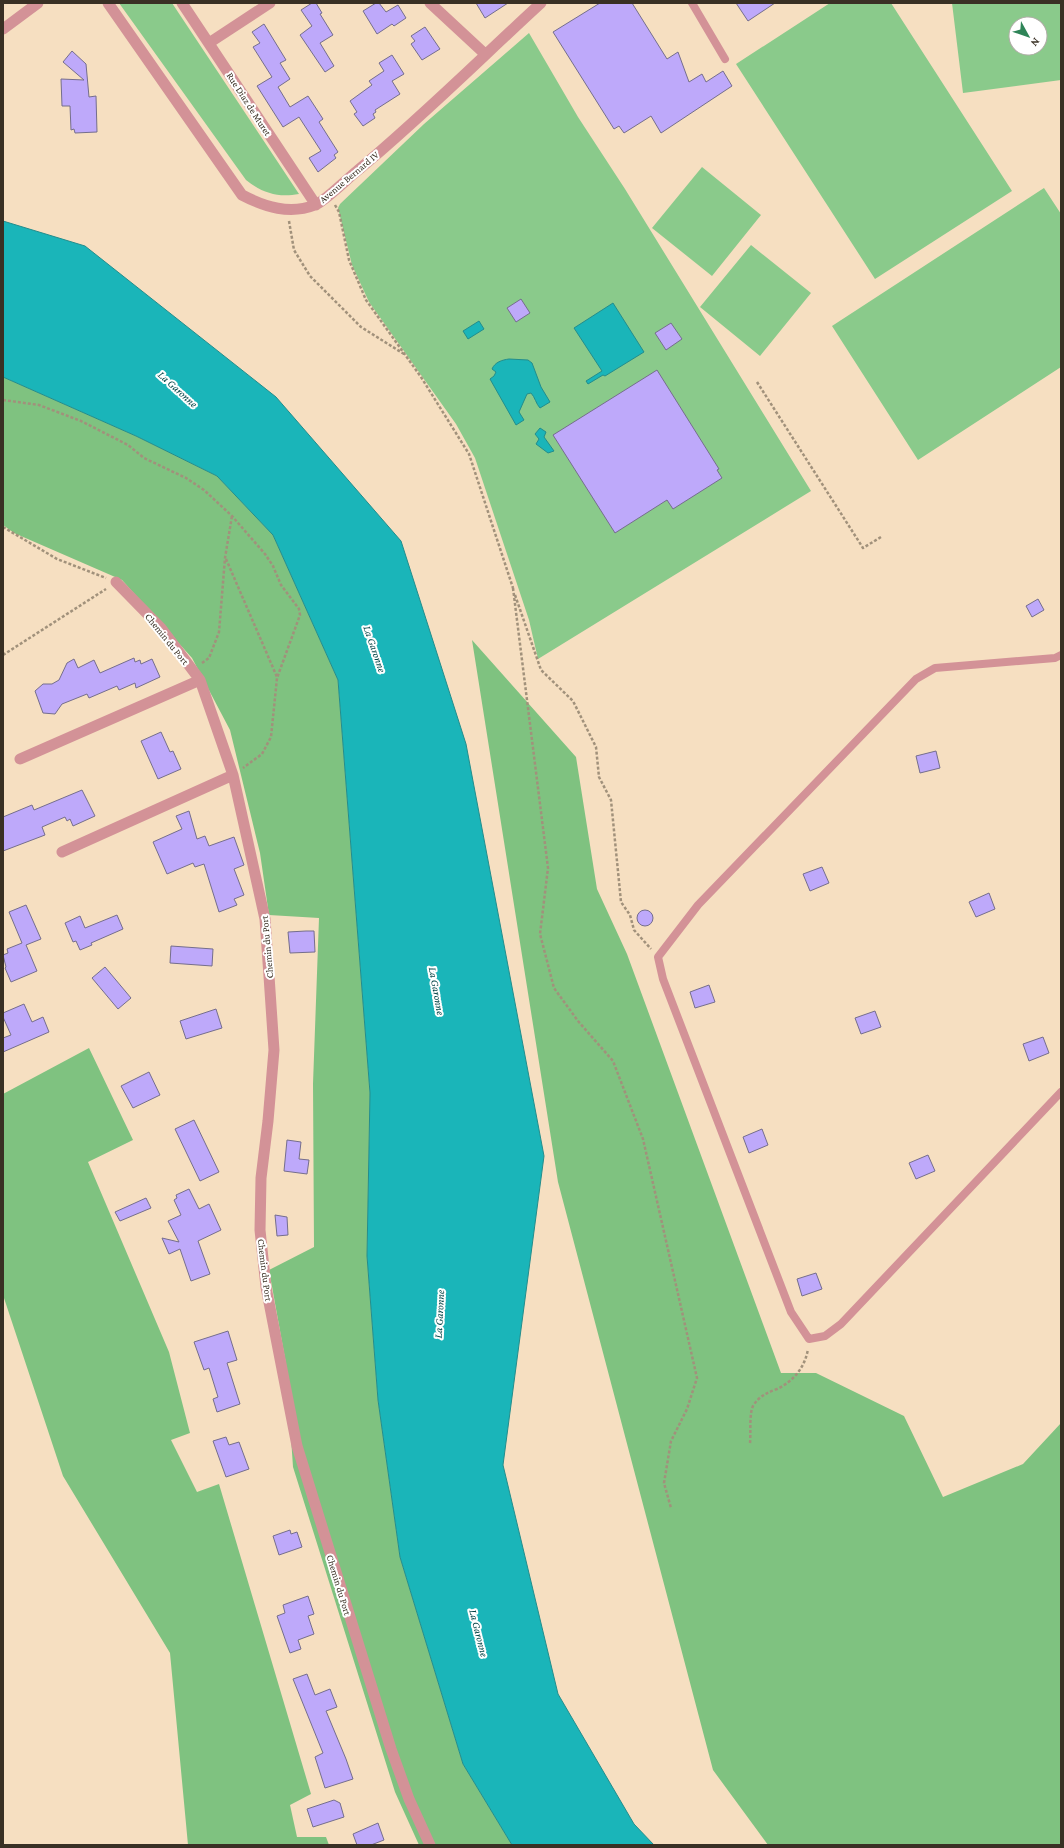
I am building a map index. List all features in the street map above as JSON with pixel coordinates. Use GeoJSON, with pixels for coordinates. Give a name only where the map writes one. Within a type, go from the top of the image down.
{"type":"FeatureCollection","features":[{"type":"Feature","properties":{"kind":"street"},"geometry":{"type":"LineString","coordinates":[[3,29],[38,3]]}},
{"type":"Feature","properties":{"kind":"street","name":"Avenue Bernard IV"},"geometry":{"type":"LineString","coordinates":[[108,3],[242,195],[268,207],[287,210],[316,205],[388,145],[485,54],[504,39],[541,3]]}},
{"type":"Feature","properties":{"kind":"street","name":"Rue Diaz de Muret"},"geometry":{"type":"LineString","coordinates":[[182,3],[316,205]]}},
{"type":"Feature","properties":{"kind":"street"},"geometry":{"type":"LineString","coordinates":[[209,43],[270,3]]}},
{"type":"Feature","properties":{"kind":"street"},"geometry":{"type":"LineString","coordinates":[[430,3],[485,54]]}},
{"type":"Feature","properties":{"kind":"street","name":"Chemin du Port"},"geometry":{"type":"LineString","coordinates":[[116,582],[161,628],[200,680],[232,775],[265,919],[274,1050],[261,1178],[260,1230],[266,1287],[297,1446],[391,1749],[409,1799],[430,1845]]}},
{"type":"Feature","properties":{"kind":"street"},"geometry":{"type":"LineString","coordinates":[[20,760],[200,680]]}},
{"type":"Feature","properties":{"kind":"street"},"geometry":{"type":"LineString","coordinates":[[62,852],[232,775]]}},
{"type":"Feature","properties":{"kind":"lane"},"geometry":{"type":"LineString","coordinates":[[692,3],[725,58]]}},
{"type":"Feature","properties":{"kind":"lane"},"geometry":{"type":"LineString","coordinates":[[1061,655],[1055,658],[935,668],[916,679],[698,905],[658,957],[663,979],[791,1312],[809,1339],[825,1336],[841,1324],[1061,1092]]}},
{"type":"Feature","properties":{"kind":"path"},"geometry":{"type":"LineString","coordinates":[[328,195],[339,212],[349,260],[366,300],[404,354],[469,454],[541,670],[573,701],[596,747],[599,777],[611,800],[621,902],[630,915],[634,930],[658,957]]}},
{"type":"Feature","properties":{"kind":"path"},"geometry":{"type":"LineString","coordinates":[[287,210],[294,250],[310,276],[361,328],[404,354]]}},
{"type":"Feature","properties":{"kind":"path"},"geometry":{"type":"LineString","coordinates":[[757,382],[863,548],[881,537]]}},
{"type":"Feature","properties":{"kind":"path"},"geometry":{"type":"LineString","coordinates":[[3,400],[39,406],[81,421],[128,445],[144,458],[192,482],[204,490],[232,516],[273,566],[281,585],[298,609],[300,615],[277,678],[271,737],[262,754],[232,775]]}},
{"type":"Feature","properties":{"kind":"path"},"geometry":{"type":"LineString","coordinates":[[192,670],[209,658],[219,632],[226,558],[232,516]]}},
{"type":"Feature","properties":{"kind":"path"},"geometry":{"type":"LineString","coordinates":[[3,527],[57,559],[116,582]]}},
{"type":"Feature","properties":{"kind":"path"},"geometry":{"type":"LineString","coordinates":[[226,558],[277,678]]}},
{"type":"Feature","properties":{"kind":"path"},"geometry":{"type":"LineString","coordinates":[[3,655],[116,582]]}},
{"type":"Feature","properties":{"kind":"path"},"geometry":{"type":"LineString","coordinates":[[513,588],[548,868],[540,934],[554,988],[578,1021],[613,1061],[643,1139],[696,1378],[687,1409],[671,1441],[664,1483],[671,1508]]}},
{"type":"Feature","properties":{"kind":"path"},"geometry":{"type":"LineString","coordinates":[[750,1443],[752,1407],[762,1395],[779,1388],[795,1377],[806,1359],[809,1339]]}},
{"type":"Feature","properties":{"kind":"green space"},"geometry":{"type":"Polygon","coordinates":[[[119,3],[172,3],[299,194],[277,195],[264,191],[246,180],[119,3]]]}},
{"type":"Feature","properties":{"kind":"green space"},"geometry":{"type":"Polygon","coordinates":[[[830,3],[891,3],[1012,191],[875,279],[736,64],[830,3]]]}},
{"type":"Feature","properties":{"kind":"green space"},"geometry":{"type":"Polygon","coordinates":[[[952,3],[1061,3],[1061,80],[963,93],[952,3]]]}},
{"type":"Feature","properties":{"kind":"green space"},"geometry":{"type":"Polygon","coordinates":[[[529,33],[578,117],[625,189],[811,491],[538,659],[529,620],[475,458],[456,424],[369,302],[352,265],[338,208],[340,204],[424,124],[529,33]]]}},
{"type":"Feature","properties":{"kind":"green space"},"geometry":{"type":"Polygon","coordinates":[[[702,167],[761,215],[712,276],[652,228],[702,167]]]}},
{"type":"Feature","properties":{"kind":"green space"},"geometry":{"type":"Polygon","coordinates":[[[1044,188],[1061,214],[1061,367],[918,460],[832,326],[1044,188]]]}},
{"type":"Feature","properties":{"kind":"green space"},"geometry":{"type":"Polygon","coordinates":[[[751,245],[811,293],[760,356],[700,307],[751,245]]]}},
{"type":"Feature","properties":{"kind":"green space"},"geometry":{"type":"Polygon","coordinates":[[[3,377],[136,436],[217,476],[273,535],[338,680],[370,1093],[367,1256],[378,1400],[400,1557],[463,1764],[512,1845],[419,1845],[395,1792],[293,1467],[286,1364],[269,1270],[314,1247],[313,1084],[319,918],[269,915],[260,853],[230,730],[192,658],[122,580],[14,533],[3,525],[3,377]]]}},
{"type":"Feature","properties":{"kind":"green space"},"geometry":{"type":"Polygon","coordinates":[[[472,640],[576,757],[597,889],[627,954],[781,1373],[816,1373],[904,1416],[943,1497],[1023,1464],[1061,1423],[1061,1845],[768,1845],[713,1770],[558,1182],[472,640]]]}},
{"type":"Feature","properties":{"kind":"green space"},"geometry":{"type":"Polygon","coordinates":[[[89,1048],[133,1140],[88,1162],[169,1352],[190,1433],[171,1440],[197,1492],[219,1484],[311,1794],[290,1805],[297,1837],[326,1837],[329,1845],[188,1845],[170,1653],[63,1476],[3,1295],[3,1094],[89,1048]]]}},
{"type":"Feature","properties":{"kind":"water","name":"La Garonne"},"geometry":{"type":"Polygon","coordinates":[[[3,221],[85,246],[276,397],[401,541],[466,744],[544,1156],[503,1465],[558,1694],[634,1824],[654,1845],[512,1845],[463,1764],[400,1557],[378,1400],[367,1256],[370,1093],[338,680],[273,535],[217,476],[136,436],[3,377],[3,221]]]}},
{"type":"Feature","properties":{"kind":"water"},"geometry":{"type":"Polygon","coordinates":[[[613,303],[644,352],[605,376],[603,375],[588,384],[586,381],[602,371],[574,328],[613,303]]]}},
{"type":"Feature","properties":{"kind":"water"},"geometry":{"type":"Polygon","coordinates":[[[479,321],[484,329],[468,339],[463,331],[479,321]]]}},
{"type":"Feature","properties":{"kind":"water"},"geometry":{"type":"Polygon","coordinates":[[[509,359],[528,360],[532,363],[541,387],[550,402],[540,408],[537,405],[534,396],[531,393],[527,394],[519,412],[524,420],[516,425],[490,379],[496,372],[492,369],[495,365],[501,361],[509,359]]]}},
{"type":"Feature","properties":{"kind":"water"},"geometry":{"type":"Polygon","coordinates":[[[540,428],[546,432],[544,437],[554,451],[548,453],[536,444],[539,439],[535,434],[540,428]]]}},
{"type":"Feature","properties":{"kind":"building"},"geometry":{"type":"Polygon","coordinates":[[[312,3],[316,3],[322,13],[320,14],[333,35],[320,43],[334,66],[325,72],[300,35],[312,26],[301,10],[312,3]]]}},
{"type":"Feature","properties":{"kind":"building"},"geometry":{"type":"Polygon","coordinates":[[[376,3],[379,3],[386,12],[398,5],[406,18],[394,26],[392,24],[377,34],[363,11],[376,3]]]}},
{"type":"Feature","properties":{"kind":"building"},"geometry":{"type":"Polygon","coordinates":[[[476,3],[508,3],[485,18],[476,3]]]}},
{"type":"Feature","properties":{"kind":"building"},"geometry":{"type":"Polygon","coordinates":[[[600,3],[632,3],[667,59],[678,52],[689,82],[702,74],[706,82],[723,71],[732,86],[661,133],[651,116],[624,133],[619,126],[614,129],[553,32],[600,3]]]}},
{"type":"Feature","properties":{"kind":"building"},"geometry":{"type":"Polygon","coordinates":[[[736,3],[775,3],[748,21],[736,3]]]}},
{"type":"Feature","properties":{"kind":"building"},"geometry":{"type":"Polygon","coordinates":[[[264,24],[286,60],[280,63],[290,79],[278,87],[290,107],[308,96],[323,119],[319,122],[338,152],[334,155],[336,158],[318,172],[309,158],[321,151],[299,117],[283,127],[257,86],[272,77],[253,47],[260,43],[252,32],[264,24]]]}},
{"type":"Feature","properties":{"kind":"building"},"geometry":{"type":"Polygon","coordinates":[[[425,27],[440,49],[422,60],[411,44],[415,41],[411,36],[425,27]]]}},
{"type":"Feature","properties":{"kind":"building"},"geometry":{"type":"Polygon","coordinates":[[[72,51],[86,64],[89,97],[96,96],[97,132],[75,133],[74,129],[71,130],[70,106],[62,106],[61,79],[84,80],[63,62],[72,51]]]}},
{"type":"Feature","properties":{"kind":"building"},"geometry":{"type":"Polygon","coordinates":[[[392,55],[404,74],[392,81],[400,94],[375,110],[376,112],[373,114],[375,118],[363,126],[354,114],[357,112],[350,101],[372,85],[369,81],[384,71],[379,63],[392,55]]]}},
{"type":"Feature","properties":{"kind":"building"},"geometry":{"type":"Polygon","coordinates":[[[521,299],[530,313],[516,322],[507,308],[521,299]]]}},
{"type":"Feature","properties":{"kind":"building"},"geometry":{"type":"Polygon","coordinates":[[[671,323],[682,339],[666,350],[655,333],[671,323]]]}},
{"type":"Feature","properties":{"kind":"building"},"geometry":{"type":"Polygon","coordinates":[[[657,370],[719,469],[717,470],[722,478],[673,509],[667,500],[615,533],[553,435],[657,370]]]}},
{"type":"Feature","properties":{"kind":"building"},"geometry":{"type":"Polygon","coordinates":[[[1038,599],[1044,610],[1032,617],[1026,606],[1038,599]]]}},
{"type":"Feature","properties":{"kind":"building"},"geometry":{"type":"Polygon","coordinates":[[[134,658],[135,662],[140,660],[141,664],[152,659],[160,677],[136,688],[135,683],[119,690],[117,686],[89,698],[87,694],[62,704],[55,714],[43,713],[35,691],[43,684],[52,684],[59,680],[67,663],[74,659],[78,668],[94,660],[100,673],[134,658]]]}},
{"type":"Feature","properties":{"kind":"building"},"geometry":{"type":"Polygon","coordinates":[[[161,732],[170,752],[173,751],[181,769],[158,779],[141,741],[161,732]]]}},
{"type":"Feature","properties":{"kind":"building"},"geometry":{"type":"Polygon","coordinates":[[[936,751],[940,768],[920,773],[916,756],[936,751]]]}},
{"type":"Feature","properties":{"kind":"building"},"geometry":{"type":"Polygon","coordinates":[[[82,790],[95,816],[73,826],[70,819],[67,821],[65,817],[42,827],[45,835],[3,851],[3,817],[32,805],[34,810],[82,790]]]}},
{"type":"Feature","properties":{"kind":"building"},"geometry":{"type":"Polygon","coordinates":[[[189,811],[197,839],[205,836],[209,846],[234,837],[244,865],[234,869],[244,895],[234,899],[237,905],[219,912],[204,864],[195,867],[193,863],[167,874],[153,842],[182,829],[176,816],[189,811]]]}},
{"type":"Feature","properties":{"kind":"building"},"geometry":{"type":"Polygon","coordinates":[[[822,867],[829,883],[810,891],[803,874],[822,867]]]}},
{"type":"Feature","properties":{"kind":"building"},"geometry":{"type":"Polygon","coordinates":[[[989,893],[995,909],[976,917],[969,902],[989,893]]]}},
{"type":"Feature","properties":{"kind":"building"},"geometry":{"type":"Polygon","coordinates":[[[26,905],[41,939],[26,945],[37,971],[11,982],[5,968],[3,955],[8,953],[7,949],[22,943],[9,912],[26,905]]]}},
{"type":"Feature","properties":{"kind":"building"},"geometry":{"type":"Polygon","coordinates":[[[645,910],[652,915],[653,918],[648,925],[645,926],[638,921],[637,918],[642,911],[645,910]]]}},
{"type":"Feature","properties":{"kind":"building"},"geometry":{"type":"Polygon","coordinates":[[[117,915],[123,929],[91,943],[92,945],[80,950],[76,941],[73,942],[65,923],[80,916],[85,928],[117,915]]]}},
{"type":"Feature","properties":{"kind":"building"},"geometry":{"type":"Polygon","coordinates":[[[314,931],[315,952],[290,953],[288,932],[314,931]]]}},
{"type":"Feature","properties":{"kind":"building"},"geometry":{"type":"Polygon","coordinates":[[[171,946],[213,949],[212,966],[170,963],[171,946]]]}},
{"type":"Feature","properties":{"kind":"building"},"geometry":{"type":"Polygon","coordinates":[[[105,967],[131,998],[118,1009],[92,978],[105,967]]]}},
{"type":"Feature","properties":{"kind":"building"},"geometry":{"type":"Polygon","coordinates":[[[709,985],[715,1002],[695,1008],[690,992],[709,985]]]}},
{"type":"Feature","properties":{"kind":"building"},"geometry":{"type":"Polygon","coordinates":[[[24,1004],[32,1022],[43,1017],[49,1032],[3,1052],[3,1038],[11,1035],[3,1017],[3,1013],[24,1004]]]}},
{"type":"Feature","properties":{"kind":"building"},"geometry":{"type":"Polygon","coordinates":[[[216,1009],[222,1028],[186,1039],[180,1021],[216,1009]]]}},
{"type":"Feature","properties":{"kind":"building"},"geometry":{"type":"Polygon","coordinates":[[[875,1011],[881,1027],[861,1034],[855,1018],[875,1011]]]}},
{"type":"Feature","properties":{"kind":"building"},"geometry":{"type":"Polygon","coordinates":[[[1043,1037],[1049,1053],[1029,1061],[1023,1044],[1043,1037]]]}},
{"type":"Feature","properties":{"kind":"building"},"geometry":{"type":"Polygon","coordinates":[[[149,1072],[160,1095],[133,1108],[121,1086],[149,1072]]]}},
{"type":"Feature","properties":{"kind":"building"},"geometry":{"type":"Polygon","coordinates":[[[194,1120],[219,1172],[200,1181],[175,1129],[194,1120]]]}},
{"type":"Feature","properties":{"kind":"building"},"geometry":{"type":"Polygon","coordinates":[[[762,1129],[768,1145],[749,1153],[743,1137],[762,1129]]]}},
{"type":"Feature","properties":{"kind":"building"},"geometry":{"type":"Polygon","coordinates":[[[287,1140],[301,1142],[299,1159],[309,1160],[307,1174],[284,1171],[287,1140]]]}},
{"type":"Feature","properties":{"kind":"building"},"geometry":{"type":"Polygon","coordinates":[[[928,1155],[935,1171],[916,1179],[909,1163],[928,1155]]]}},
{"type":"Feature","properties":{"kind":"building"},"geometry":{"type":"Polygon","coordinates":[[[189,1189],[199,1209],[209,1204],[221,1230],[198,1241],[210,1274],[191,1281],[180,1249],[169,1254],[162,1238],[179,1242],[168,1221],[181,1215],[174,1200],[177,1198],[176,1195],[189,1189]]]}},
{"type":"Feature","properties":{"kind":"building"},"geometry":{"type":"Polygon","coordinates":[[[146,1198],[151,1208],[120,1221],[115,1212],[146,1198]]]}},
{"type":"Feature","properties":{"kind":"building"},"geometry":{"type":"Polygon","coordinates":[[[275,1215],[287,1217],[288,1235],[277,1236],[275,1215]]]}},
{"type":"Feature","properties":{"kind":"building"},"geometry":{"type":"Polygon","coordinates":[[[816,1273],[822,1289],[802,1296],[797,1279],[816,1273]]]}},
{"type":"Feature","properties":{"kind":"building"},"geometry":{"type":"Polygon","coordinates":[[[228,1331],[237,1360],[227,1363],[240,1404],[217,1412],[213,1399],[218,1397],[209,1368],[204,1370],[194,1342],[228,1331]]]}},
{"type":"Feature","properties":{"kind":"building"},"geometry":{"type":"Polygon","coordinates":[[[226,1437],[229,1445],[239,1442],[249,1469],[226,1477],[213,1441],[226,1437]]]}},
{"type":"Feature","properties":{"kind":"building"},"geometry":{"type":"Polygon","coordinates":[[[290,1530],[291,1534],[297,1532],[302,1547],[279,1555],[273,1536],[290,1530]]]}},
{"type":"Feature","properties":{"kind":"building"},"geometry":{"type":"Polygon","coordinates":[[[308,1596],[314,1614],[308,1616],[314,1634],[298,1640],[301,1649],[290,1653],[277,1616],[285,1613],[283,1605],[308,1596]]]}},
{"type":"Feature","properties":{"kind":"building"},"geometry":{"type":"Polygon","coordinates":[[[307,1674],[315,1695],[330,1689],[337,1707],[326,1711],[353,1779],[325,1788],[315,1757],[323,1753],[293,1679],[307,1674]]]}},
{"type":"Feature","properties":{"kind":"building"},"geometry":{"type":"Polygon","coordinates":[[[334,1800],[340,1803],[344,1817],[313,1827],[307,1809],[334,1800]]]}},
{"type":"Feature","properties":{"kind":"building"},"geometry":{"type":"Polygon","coordinates":[[[378,1823],[384,1840],[371,1845],[357,1845],[353,1834],[378,1823]]]}}]}
